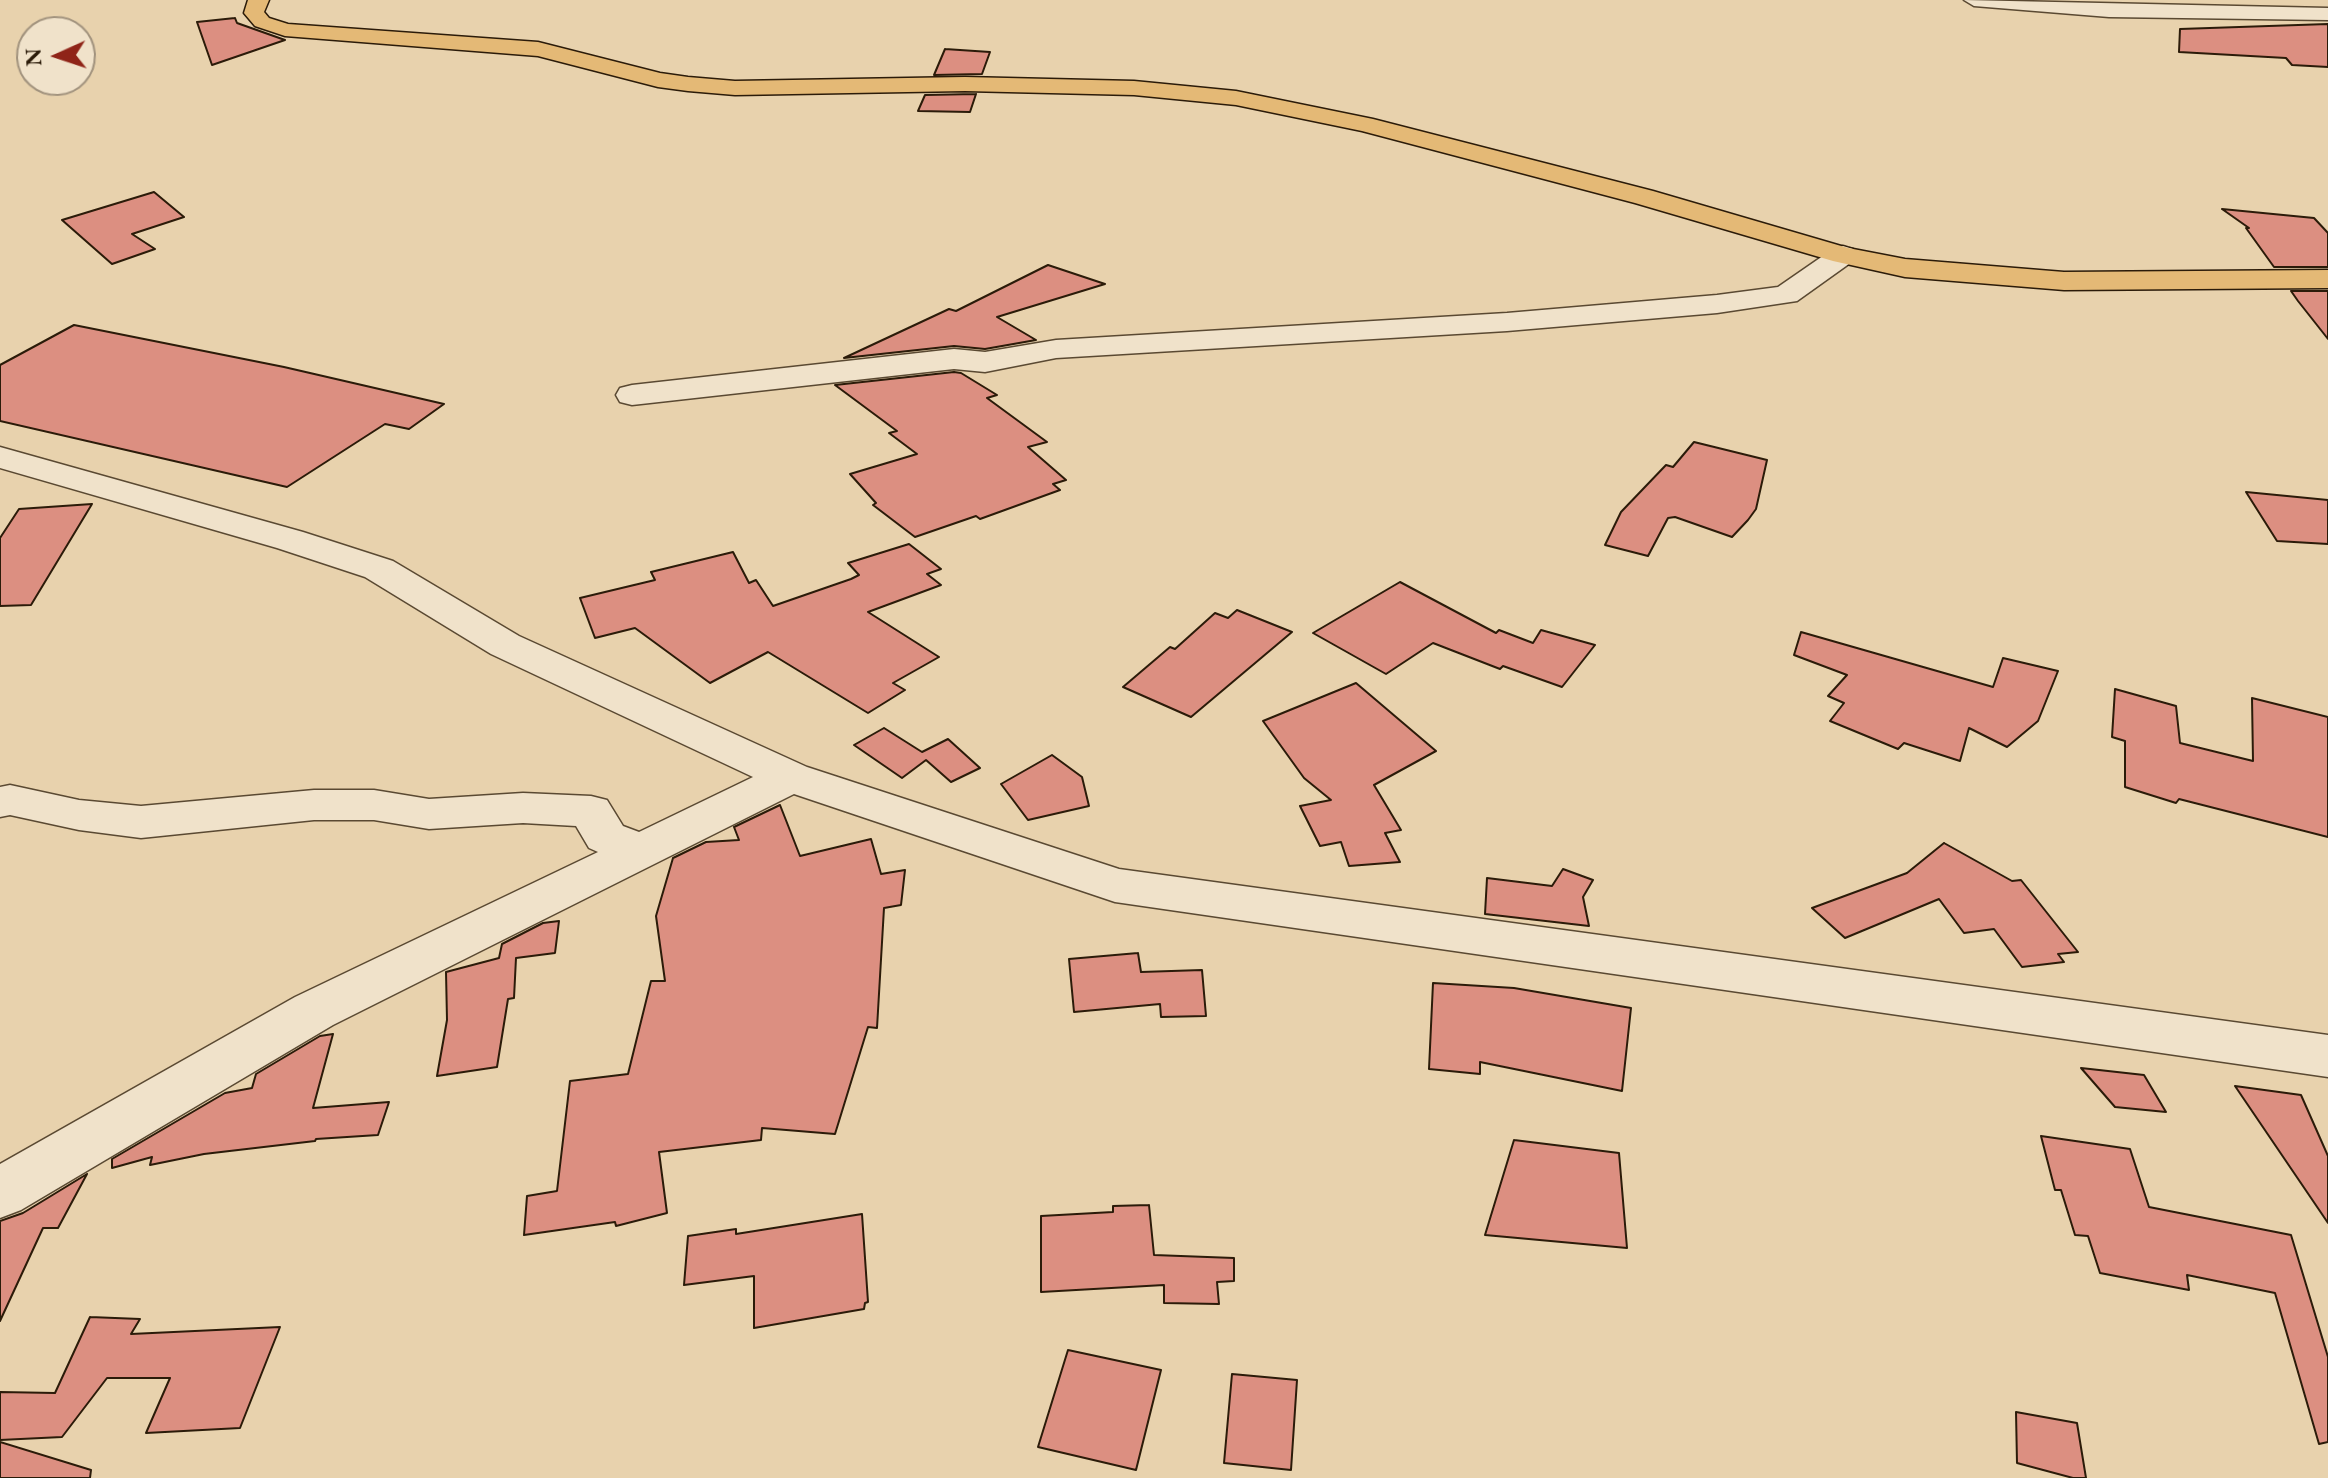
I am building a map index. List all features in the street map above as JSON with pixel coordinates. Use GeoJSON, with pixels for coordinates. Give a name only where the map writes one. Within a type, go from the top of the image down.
{"type":"FeatureCollection","features":[{"type":"Feature","properties":{"kind":"main road"},"geometry":{"type":"LineString","coordinates":[[259,0],[254,6],[254,13],[262,22],[285,30],[538,49],[658,80],[688,84],[735,88],[965,84],[1119,87],[1236,98],[1310,111],[1408,135],[1644,197],[1843,255],[1905,268],[2064,281],[2328,279]]}},
{"type":"Feature","properties":{"kind":"street"},"geometry":{"type":"LineString","coordinates":[[1974,0],[2109,11],[2328,14]]}},
{"type":"Feature","properties":{"kind":"street"},"geometry":{"type":"LineString","coordinates":[[632,395],[954,359],[985,362],[1056,349],[1507,322],[1717,304],[1786,295],[1843,255]]}},
{"type":"Feature","properties":{"kind":"street"},"geometry":{"type":"LineString","coordinates":[[0,457],[379,569],[505,645],[791,777],[1115,885],[2328,1056]]}},
{"type":"Feature","properties":{"kind":"street"},"geometry":{"type":"LineString","coordinates":[[0,1193],[314,1011],[791,777]]}},
{"type":"Feature","properties":{"kind":"street"},"geometry":{"type":"LineString","coordinates":[[0,802],[10,800],[79,815],[141,822],[314,805],[374,805],[429,814],[523,808],[591,811],[606,837],[641,850]]}},
{"type":"Feature","properties":{"kind":"building"},"geometry":{"type":"Polygon","coordinates":[[[235,18],[237,23],[285,40],[212,65],[197,22],[235,18]]]}},
{"type":"Feature","properties":{"kind":"building"},"geometry":{"type":"Polygon","coordinates":[[[2328,24],[2328,67],[2292,65],[2286,58],[2179,52],[2180,29],[2328,24]]]}},
{"type":"Feature","properties":{"kind":"building"},"geometry":{"type":"Polygon","coordinates":[[[945,49],[990,52],[982,74],[934,75],[945,49]]]}},
{"type":"Feature","properties":{"kind":"building"},"geometry":{"type":"Polygon","coordinates":[[[976,94],[970,112],[918,111],[925,95],[976,94]]]}},
{"type":"Feature","properties":{"kind":"building"},"geometry":{"type":"Polygon","coordinates":[[[154,192],[184,217],[132,234],[155,249],[112,264],[62,220],[154,192]]]}},
{"type":"Feature","properties":{"kind":"building"},"geometry":{"type":"Polygon","coordinates":[[[2222,209],[2314,218],[2328,233],[2328,267],[2274,267],[2246,228],[2249,228],[2222,209]]]}},
{"type":"Feature","properties":{"kind":"building"},"geometry":{"type":"Polygon","coordinates":[[[1048,265],[1105,284],[997,317],[1036,340],[985,349],[954,346],[844,358],[949,309],[956,311],[1048,265]]]}},
{"type":"Feature","properties":{"kind":"building"},"geometry":{"type":"Polygon","coordinates":[[[2291,291],[2328,291],[2328,339],[2298,301],[2291,291]]]}},
{"type":"Feature","properties":{"kind":"building"},"geometry":{"type":"Polygon","coordinates":[[[74,325],[284,367],[444,404],[409,429],[385,424],[287,487],[0,421],[0,365],[74,325]]]}},
{"type":"Feature","properties":{"kind":"building"},"geometry":{"type":"Polygon","coordinates":[[[961,373],[997,395],[987,398],[1047,442],[1028,447],[1066,480],[1053,484],[1060,490],[980,519],[976,516],[915,537],[873,505],[876,503],[850,474],[917,454],[889,433],[897,431],[835,385],[961,373]]]}},
{"type":"Feature","properties":{"kind":"building"},"geometry":{"type":"Polygon","coordinates":[[[1694,442],[1767,460],[1756,509],[1748,520],[1732,537],[1675,517],[1668,518],[1648,556],[1605,545],[1621,512],[1666,465],[1673,467],[1694,442]]]}},
{"type":"Feature","properties":{"kind":"building"},"geometry":{"type":"Polygon","coordinates":[[[2246,492],[2328,500],[2328,544],[2277,541],[2246,492]]]}},
{"type":"Feature","properties":{"kind":"building"},"geometry":{"type":"Polygon","coordinates":[[[92,504],[31,605],[0,606],[0,538],[19,509],[92,504]]]}},
{"type":"Feature","properties":{"kind":"building"},"geometry":{"type":"Polygon","coordinates":[[[909,544],[941,569],[927,574],[941,585],[868,612],[939,657],[893,683],[905,690],[868,713],[768,652],[710,683],[635,628],[595,638],[580,598],[655,580],[651,572],[733,552],[749,583],[756,580],[773,606],[859,575],[848,563],[909,544]]]}},
{"type":"Feature","properties":{"kind":"building"},"geometry":{"type":"Polygon","coordinates":[[[1400,582],[1496,633],[1499,630],[1533,643],[1541,630],[1595,645],[1562,687],[1503,666],[1500,669],[1433,643],[1386,674],[1313,633],[1400,582]]]}},
{"type":"Feature","properties":{"kind":"building"},"geometry":{"type":"Polygon","coordinates":[[[1237,610],[1292,632],[1191,717],[1123,687],[1170,647],[1175,649],[1215,613],[1228,618],[1237,610]]]}},
{"type":"Feature","properties":{"kind":"building"},"geometry":{"type":"Polygon","coordinates":[[[1801,632],[1993,687],[2003,658],[2058,671],[2038,721],[2007,747],[1969,728],[1960,761],[1904,743],[1898,749],[1830,721],[1844,703],[1828,696],[1847,675],[1794,655],[1801,632]]]}},
{"type":"Feature","properties":{"kind":"building"},"geometry":{"type":"Polygon","coordinates":[[[1356,683],[1436,751],[1374,785],[1401,830],[1385,833],[1400,862],[1349,866],[1341,842],[1320,846],[1300,806],[1331,800],[1304,778],[1263,721],[1356,683]]]}},
{"type":"Feature","properties":{"kind":"building"},"geometry":{"type":"Polygon","coordinates":[[[2115,689],[2176,706],[2180,743],[2253,761],[2252,698],[2328,717],[2328,837],[2179,799],[2176,803],[2125,787],[2125,741],[2112,737],[2115,689]]]}},
{"type":"Feature","properties":{"kind":"building"},"geometry":{"type":"Polygon","coordinates":[[[884,728],[922,752],[948,739],[980,768],[951,782],[926,760],[902,778],[854,745],[884,728]]]}},
{"type":"Feature","properties":{"kind":"building"},"geometry":{"type":"Polygon","coordinates":[[[1052,755],[1082,777],[1089,806],[1028,820],[1001,784],[1052,755]]]}},
{"type":"Feature","properties":{"kind":"building"},"geometry":{"type":"Polygon","coordinates":[[[780,805],[800,856],[871,839],[881,874],[905,870],[901,905],[884,908],[877,1028],[868,1027],[835,1134],[762,1128],[761,1140],[659,1152],[667,1213],[616,1226],[615,1222],[524,1235],[527,1196],[557,1191],[570,1081],[628,1074],[651,981],[665,981],[656,916],[673,858],[706,842],[739,840],[734,827],[780,805]]]}},
{"type":"Feature","properties":{"kind":"building"},"geometry":{"type":"Polygon","coordinates":[[[1944,843],[2012,881],[2021,880],[2078,952],[2058,954],[2064,962],[2022,967],[1994,929],[1964,933],[1939,899],[1845,938],[1812,908],[1907,873],[1944,843]]]}},
{"type":"Feature","properties":{"kind":"building"},"geometry":{"type":"Polygon","coordinates":[[[1563,869],[1593,880],[1583,897],[1589,926],[1485,914],[1487,878],[1552,886],[1563,869]]]}},
{"type":"Feature","properties":{"kind":"building"},"geometry":{"type":"Polygon","coordinates":[[[559,921],[555,953],[516,958],[514,998],[508,999],[497,1067],[437,1076],[447,1020],[446,972],[499,958],[502,944],[543,923],[559,921]]]}},
{"type":"Feature","properties":{"kind":"building"},"geometry":{"type":"Polygon","coordinates":[[[1138,953],[1141,972],[1202,970],[1206,1016],[1161,1017],[1160,1004],[1074,1012],[1069,959],[1138,953]]]}},
{"type":"Feature","properties":{"kind":"building"},"geometry":{"type":"Polygon","coordinates":[[[1433,983],[1514,988],[1631,1008],[1622,1091],[1480,1062],[1480,1074],[1429,1069],[1433,983]]]}},
{"type":"Feature","properties":{"kind":"building"},"geometry":{"type":"Polygon","coordinates":[[[333,1034],[313,1108],[389,1102],[378,1135],[316,1139],[204,1154],[150,1165],[152,1157],[112,1168],[112,1159],[225,1093],[252,1088],[256,1074],[320,1036],[333,1034]]]}},
{"type":"Feature","properties":{"kind":"building"},"geometry":{"type":"Polygon","coordinates":[[[2081,1068],[2144,1075],[2166,1112],[2115,1107],[2081,1068]]]}},
{"type":"Feature","properties":{"kind":"building"},"geometry":{"type":"Polygon","coordinates":[[[2235,1086],[2301,1095],[2328,1156],[2328,1223],[2235,1086]]]}},
{"type":"Feature","properties":{"kind":"building"},"geometry":{"type":"Polygon","coordinates":[[[2041,1136],[2130,1149],[2149,1207],[2291,1235],[2328,1357],[2328,1442],[2319,1444],[2275,1293],[2187,1275],[2189,1290],[2100,1273],[2088,1236],[2075,1235],[2061,1190],[2055,1190],[2041,1136]]]}},
{"type":"Feature","properties":{"kind":"building"},"geometry":{"type":"Polygon","coordinates":[[[1514,1140],[1619,1153],[1627,1248],[1485,1235],[1514,1140]]]}},
{"type":"Feature","properties":{"kind":"building"},"geometry":{"type":"Polygon","coordinates":[[[87,1174],[58,1228],[43,1228],[0,1321],[0,1221],[23,1213],[87,1174]]]}},
{"type":"Feature","properties":{"kind":"building"},"geometry":{"type":"Polygon","coordinates":[[[1149,1205],[1154,1255],[1234,1258],[1234,1281],[1217,1282],[1219,1304],[1164,1303],[1164,1285],[1041,1292],[1041,1216],[1113,1212],[1113,1206],[1149,1205]]]}},
{"type":"Feature","properties":{"kind":"building"},"geometry":{"type":"Polygon","coordinates":[[[862,1214],[868,1302],[864,1309],[754,1328],[754,1276],[684,1285],[688,1236],[736,1229],[736,1234],[862,1214]]]}},
{"type":"Feature","properties":{"kind":"building"},"geometry":{"type":"Polygon","coordinates":[[[90,1317],[140,1319],[131,1334],[280,1327],[240,1428],[146,1433],[170,1378],[107,1378],[62,1437],[0,1440],[0,1392],[55,1393],[90,1317]]]}},
{"type":"Feature","properties":{"kind":"building"},"geometry":{"type":"Polygon","coordinates":[[[1068,1350],[1161,1370],[1136,1470],[1038,1447],[1068,1350]]]}},
{"type":"Feature","properties":{"kind":"building"},"geometry":{"type":"Polygon","coordinates":[[[1232,1374],[1297,1380],[1291,1470],[1224,1463],[1232,1374]]]}},
{"type":"Feature","properties":{"kind":"building"},"geometry":{"type":"Polygon","coordinates":[[[2016,1412],[2077,1423],[2086,1478],[2073,1478],[2017,1463],[2016,1412]]]}},
{"type":"Feature","properties":{"kind":"building"},"geometry":{"type":"Polygon","coordinates":[[[0,1442],[91,1470],[90,1478],[0,1478],[0,1442]]]}}]}
